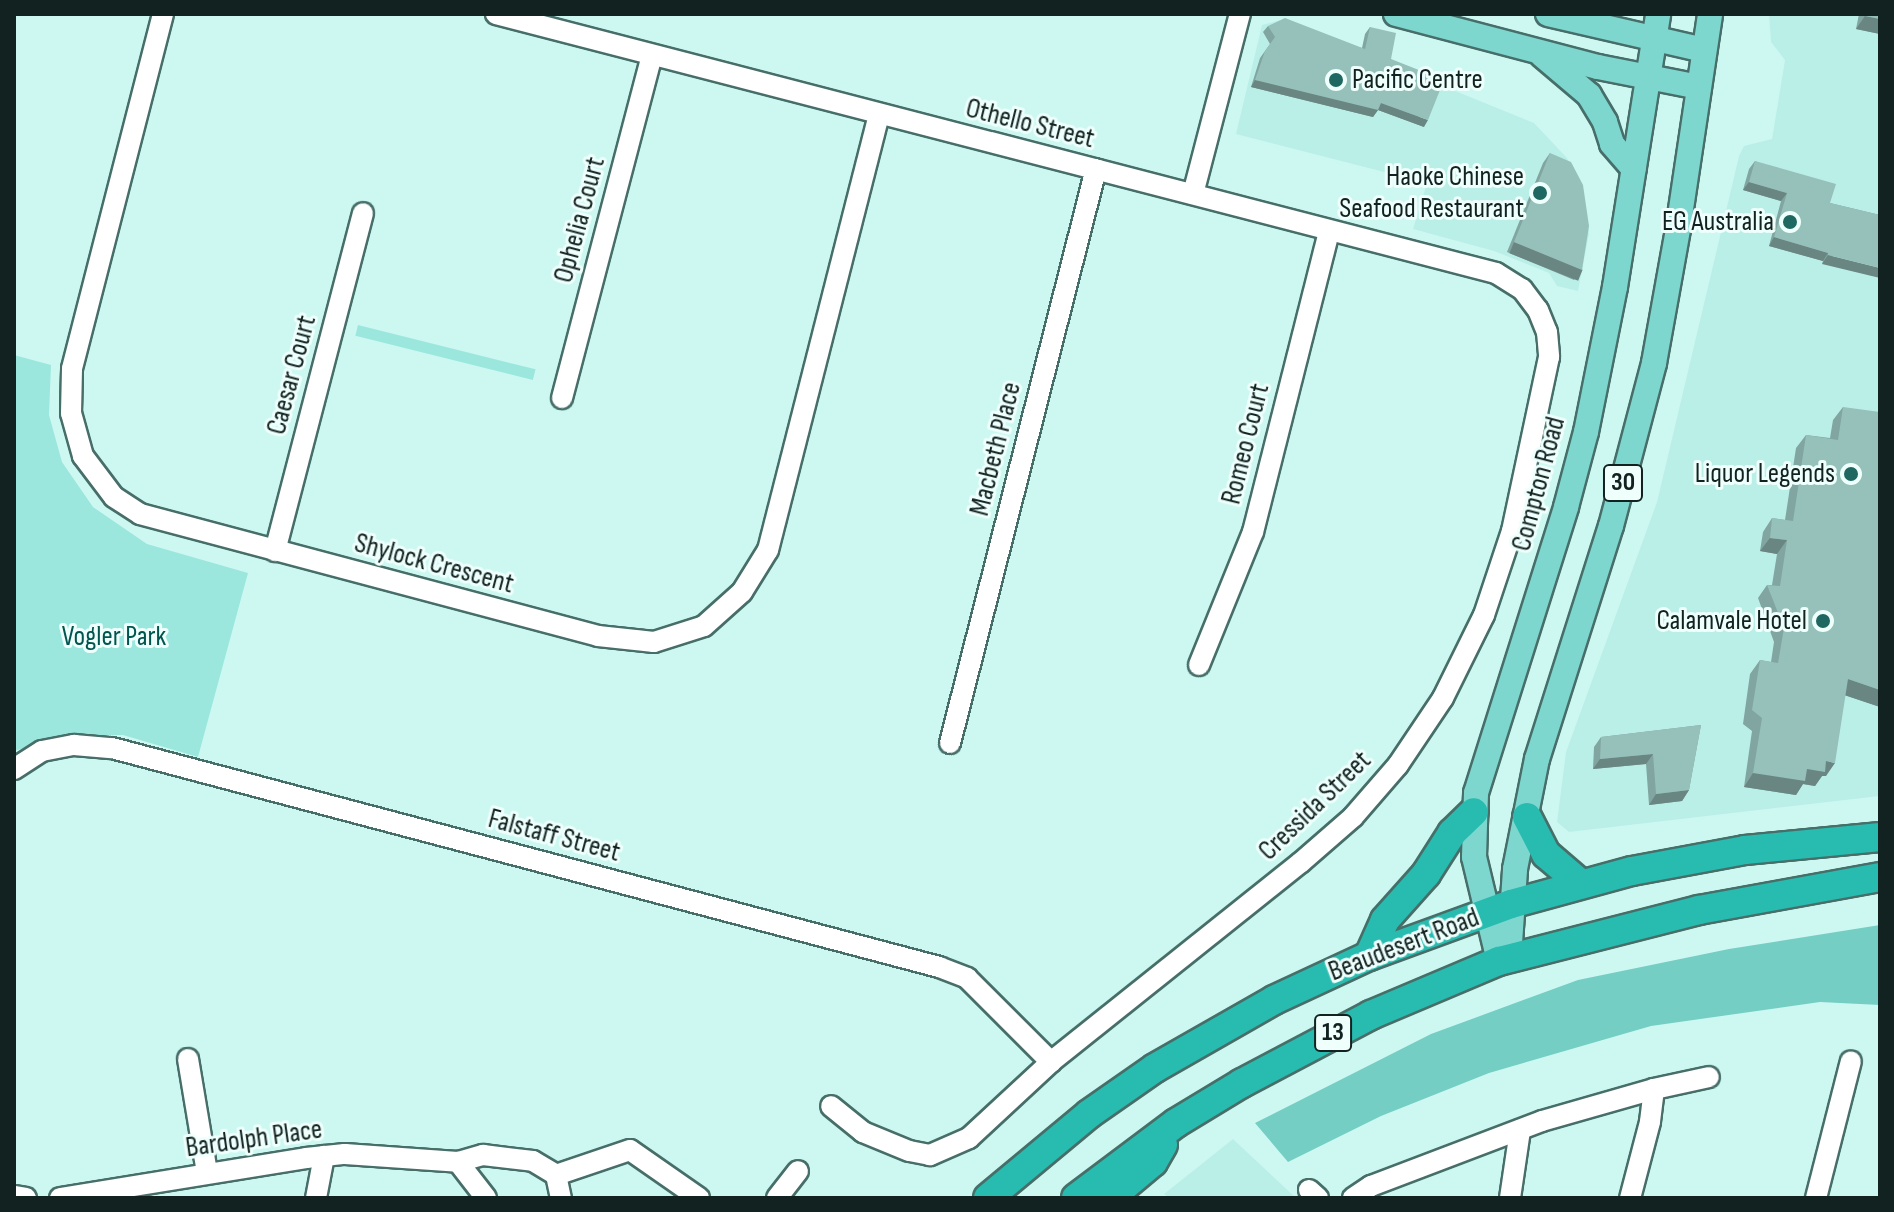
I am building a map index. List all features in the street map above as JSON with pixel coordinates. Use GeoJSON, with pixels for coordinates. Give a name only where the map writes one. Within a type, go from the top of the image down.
{"type":"FeatureCollection","features":[{"type":"Feature","properties":{"kind":"highway"},"geometry":{"type":"LineString","coordinates":[[1369,956],[1385,920],[1426,874],[1452,833],[1474,812]]}},
{"type":"Feature","properties":{"kind":"highway"},"geometry":{"type":"LineString","coordinates":[[1527,817],[1546,854],[1581,884]]}},
{"type":"Feature","properties":{"kind":"highway","name":"Beaudesert Road"},"geometry":{"type":"LineString","coordinates":[[988,1198],[1089,1114],[1155,1068],[1274,1000],[1369,956],[1499,908],[1581,884],[1729,853],[1880,837]]}},
{"type":"Feature","properties":{"kind":"highway","name":"Beaudesert Road"},"geometry":{"type":"LineString","coordinates":[[1076,1198],[1176,1123],[1317,1041],[1504,960],[1699,910],[1880,877]]}},
{"type":"Feature","properties":{"kind":"highway"},"geometry":{"type":"LineString","coordinates":[[1110,1198],[1153,1162],[1176,1123]]}},
{"type":"Feature","properties":{"kind":"main road"},"geometry":{"type":"LineString","coordinates":[[1396,14],[1538,52],[1699,87]]}},
{"type":"Feature","properties":{"kind":"main road","name":"Compton Road"},"geometry":{"type":"LineString","coordinates":[[1504,960],[1499,908],[1474,857],[1474,812],[1479,775],[1550,559],[1586,432],[1634,169],[1658,14]]}},
{"type":"Feature","properties":{"kind":"main road","name":"Compton Road"},"geometry":{"type":"LineString","coordinates":[[1499,908],[1527,817],[1545,728],[1611,526],[1651,376],[1667,299],[1710,14]]}},
{"type":"Feature","properties":{"kind":"main road"},"geometry":{"type":"LineString","coordinates":[[1560,15],[1704,50]]}},
{"type":"Feature","properties":{"kind":"main road"},"geometry":{"type":"LineString","coordinates":[[1538,52],[1595,103],[1612,144],[1634,169]]}},
{"type":"Feature","properties":{"kind":"street","name":"Shylock Crescent"},"geometry":{"type":"LineString","coordinates":[[163,14],[72,369],[71,413],[83,456],[114,497],[140,514],[598,636],[654,642],[704,626],[742,592],[768,550],[879,115]]}},
{"type":"Feature","properties":{"kind":"street","name":"Othello Street"},"geometry":{"type":"LineString","coordinates":[[496,14],[1496,273],[1522,289],[1538,310]]}},
{"type":"Feature","properties":{"kind":"street"},"geometry":{"type":"LineString","coordinates":[[1193,194],[1240,14]]}},
{"type":"Feature","properties":{"kind":"street","name":"Ophelia Court"},"geometry":{"type":"LineString","coordinates":[[562,398],[652,56]]}},
{"type":"Feature","properties":{"kind":"street","name":"Macbeth Place"},"geometry":{"type":"LineString","coordinates":[[950,743],[1096,169]]}},
{"type":"Feature","properties":{"kind":"street","name":"Caesar Court"},"geometry":{"type":"LineString","coordinates":[[275,551],[363,213]]}},
{"type":"Feature","properties":{"kind":"street","name":"Romeo Court"},"geometry":{"type":"LineString","coordinates":[[1199,665],[1253,532],[1329,231]]}},
{"type":"Feature","properties":{"kind":"street","name":"Cressida Street"},"geometry":{"type":"LineString","coordinates":[[831,1106],[863,1132],[909,1151],[930,1155],[969,1138],[1051,1062],[1353,817],[1398,765],[1443,698],[1484,615],[1512,531],[1549,357],[1547,332],[1538,310]]}},
{"type":"Feature","properties":{"kind":"street","name":"Falstaff Street"},"geometry":{"type":"LineString","coordinates":[[14,769],[42,751],[74,745],[112,748],[939,967],[967,978],[1051,1062]]}},
{"type":"Feature","properties":{"kind":"street"},"geometry":{"type":"LineString","coordinates":[[188,1059],[207,1173]]}},
{"type":"Feature","properties":{"kind":"street"},"geometry":{"type":"LineString","coordinates":[[1816,1198],[1851,1061]]}},
{"type":"Feature","properties":{"kind":"street"},"geometry":{"type":"LineString","coordinates":[[1353,1198],[1371,1186],[1584,1107],[1709,1077]]}},
{"type":"Feature","properties":{"kind":"street"},"geometry":{"type":"LineString","coordinates":[[1630,1198],[1650,1122],[1654,1089]]}},
{"type":"Feature","properties":{"kind":"street"},"geometry":{"type":"LineString","coordinates":[[1510,1198],[1520,1130]]}},
{"type":"Feature","properties":{"kind":"street"},"geometry":{"type":"LineString","coordinates":[[561,1198],[556,1175],[630,1150],[699,1198]]}},
{"type":"Feature","properties":{"kind":"street","name":"Bardolph Place"},"geometry":{"type":"LineString","coordinates":[[60,1198],[324,1156],[458,1162],[483,1155],[533,1161],[556,1175]]}},
{"type":"Feature","properties":{"kind":"street"},"geometry":{"type":"LineString","coordinates":[[316,1198],[324,1156]]}},
{"type":"Feature","properties":{"kind":"street"},"geometry":{"type":"LineString","coordinates":[[458,1162],[486,1198]]}},
{"type":"Feature","properties":{"kind":"street"},"geometry":{"type":"LineString","coordinates":[[777,1198],[798,1171]]}},
{"type":"Feature","properties":{"kind":"street"},"geometry":{"type":"LineString","coordinates":[[14,1196],[26,1198]]}},
{"type":"Feature","properties":{"kind":"shaded area"},"geometry":{"type":"Polygon","coordinates":[[[1769,14],[1880,14],[1880,796],[1569,832],[1557,822],[1566,752],[1657,502],[1739,156],[1744,146],[1772,139],[1785,60],[1771,42],[1769,14]]]}},
{"type":"Feature","properties":{"kind":"shaded area"},"geometry":{"type":"Polygon","coordinates":[[[1281,20],[1534,123],[1567,158],[1584,198],[1589,234],[1578,291],[1557,286],[1549,273],[1494,251],[1413,229],[1427,183],[1236,134],[1262,25],[1281,20]]]}},
{"type":"Feature","properties":{"kind":"shaded area"},"geometry":{"type":"Polygon","coordinates":[[[1233,1139],[1296,1198],[1169,1198],[1164,1194],[1233,1139]]]}},
{"type":"Feature","properties":{"kind":"green space"},"geometry":{"type":"Polygon","coordinates":[[[358,325],[536,369],[533,380],[355,336],[358,325]]]}},
{"type":"Feature","properties":{"kind":"green space","name":"Vogler Park"},"geometry":{"type":"Polygon","coordinates":[[[14,355],[51,365],[49,415],[62,462],[93,507],[147,544],[248,573],[198,757],[123,735],[69,735],[14,751],[14,355]]]}},
{"type":"Feature","properties":{"kind":"green space"},"geometry":{"type":"Polygon","coordinates":[[[1880,925],[1880,1005],[1820,1002],[1651,1026],[1489,1073],[1381,1116],[1288,1162],[1255,1123],[1431,1034],[1578,980],[1729,949],[1880,925]]]}},
{"type":"Feature","properties":{"kind":"building"},"geometry":{"type":"Polygon","coordinates":[[[1880,14],[1880,19],[1865,16],[1880,14]]]}},
{"type":"Feature","properties":{"kind":"building","name":"Pacific Centre"},"geometry":{"type":"Polygon","coordinates":[[[1285,18],[1365,49],[1370,27],[1396,33],[1391,59],[1444,80],[1428,120],[1381,103],[1378,110],[1255,80],[1265,51],[1275,37],[1268,26],[1285,18]]]}},
{"type":"Feature","properties":{"kind":"building"},"geometry":{"type":"Polygon","coordinates":[[[1550,153],[1571,162],[1583,185],[1589,226],[1582,270],[1514,242],[1550,153]]]}},
{"type":"Feature","properties":{"kind":"building"},"geometry":{"type":"Polygon","coordinates":[[[1755,161],[1836,184],[1830,203],[1880,215],[1880,268],[1774,237],[1787,193],[1749,182],[1755,161]]]}},
{"type":"Feature","properties":{"kind":"building","name":"Calamvale Hotel"},"geometry":{"type":"Polygon","coordinates":[[[1843,407],[1880,412],[1880,690],[1848,679],[1835,763],[1826,761],[1825,772],[1807,769],[1805,781],[1753,773],[1762,718],[1752,710],[1760,660],[1778,663],[1784,628],[1767,585],[1780,586],[1787,540],[1770,538],[1772,518],[1793,521],[1806,435],[1838,440],[1843,407]]]}},
{"type":"Feature","properties":{"kind":"building"},"geometry":{"type":"Polygon","coordinates":[[[1701,725],[1689,790],[1656,794],[1653,754],[1600,759],[1601,737],[1701,725]]]}},
{"type":"Feature","properties":{"kind":"place","name":"Pacific Centre"},"geometry":{"type":"Point","coordinates":[1336,80]}},
{"type":"Feature","properties":{"kind":"place","name":"Haoke Chinese Seafood Restaurant"},"geometry":{"type":"Point","coordinates":[1540,193]}},
{"type":"Feature","properties":{"kind":"place","name":"EG Australia"},"geometry":{"type":"Point","coordinates":[1790,222]}},
{"type":"Feature","properties":{"kind":"place","name":"Liquor Legends"},"geometry":{"type":"Point","coordinates":[1851,474]}},
{"type":"Feature","properties":{"kind":"place","name":"Calamvale Hotel"},"geometry":{"type":"Point","coordinates":[1823,621]}}]}
